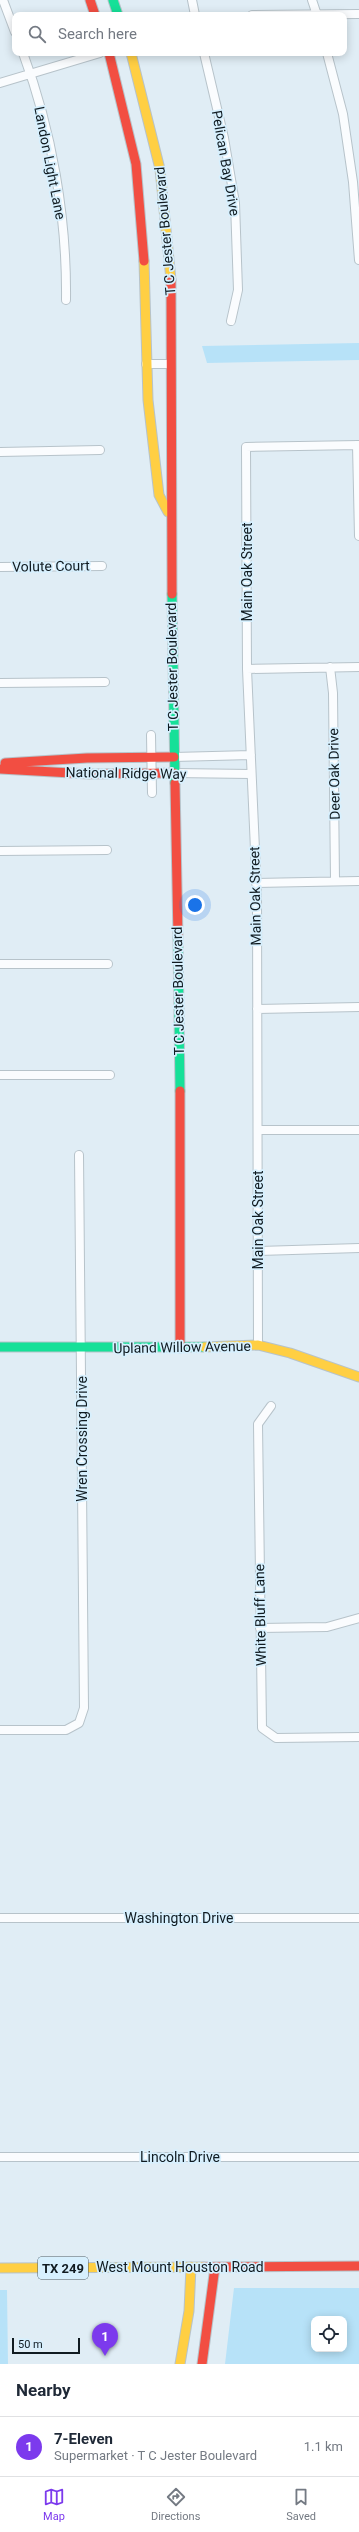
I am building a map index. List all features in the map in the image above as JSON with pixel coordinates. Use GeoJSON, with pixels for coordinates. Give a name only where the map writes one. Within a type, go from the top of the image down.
{"type":"FeatureCollection","features":[{"type":"Feature","properties":{"kind":"street"},"geometry":{"type":"LineString","coordinates":[[3,0],[12,24]]}},
{"type":"Feature","properties":{"kind":"street"},"geometry":{"type":"LineString","coordinates":[[90,0],[94,12]]}},
{"type":"Feature","properties":{"kind":"street"},"geometry":{"type":"LineString","coordinates":[[113,0],[117,12]]}},
{"type":"Feature","properties":{"kind":"street"},"geometry":{"type":"LineString","coordinates":[[192,0],[194,12]]}},
{"type":"Feature","properties":{"kind":"street"},"geometry":{"type":"LineString","coordinates":[[312,0],[316,12]]}},
{"type":"Feature","properties":{"kind":"street"},"geometry":{"type":"LineString","coordinates":[[347,14],[359,14]]}},
{"type":"Feature","properties":{"kind":"street","name":"Landon Light Lane"},"geometry":{"type":"LineString","coordinates":[[24,56],[30,73],[56,179],[63,227],[66,300]]}},
{"type":"Feature","properties":{"kind":"street"},"geometry":{"type":"LineString","coordinates":[[0,83],[90,56]]}},
{"type":"Feature","properties":{"kind":"street","name":"T C Jester Boulevard"},"geometry":{"type":"LineString","coordinates":[[110,56],[136,164],[144,243],[146,364],[159,495],[170,515]]}},
{"type":"Feature","properties":{"kind":"street","name":"T C Jester Boulevard"},"geometry":{"type":"LineString","coordinates":[[132,56],[160,169],[171,271],[170,515],[180,1040],[180,1348]]}},
{"type":"Feature","properties":{"kind":"street","name":"Pelican Bay Drive"},"geometry":{"type":"LineString","coordinates":[[205,56],[224,138],[235,203],[238,290],[231,320]]}},
{"type":"Feature","properties":{"kind":"street"},"geometry":{"type":"LineString","coordinates":[[328,56],[343,114],[352,182],[359,260]]}},
{"type":"Feature","properties":{"kind":"street"},"geometry":{"type":"LineString","coordinates":[[146,364],[171,364]]}},
{"type":"Feature","properties":{"kind":"street"},"geometry":{"type":"LineString","coordinates":[[358,445],[359,536]]}},
{"type":"Feature","properties":{"kind":"street","name":"Main Oak Street"},"geometry":{"type":"LineString","coordinates":[[258,1345],[259,1251],[256,883],[247,669],[246,447],[358,445]]}},
{"type":"Feature","properties":{"kind":"street"},"geometry":{"type":"LineString","coordinates":[[0,452],[100,450]]}},
{"type":"Feature","properties":{"kind":"street","name":"Volute Court"},"geometry":{"type":"LineString","coordinates":[[0,567],[102,566]]}},
{"type":"Feature","properties":{"kind":"street","name":"Deer Oak Drive"},"geometry":{"type":"LineString","coordinates":[[330,667],[333,693],[335,881]]}},
{"type":"Feature","properties":{"kind":"street"},"geometry":{"type":"LineString","coordinates":[[247,669],[359,667]]}},
{"type":"Feature","properties":{"kind":"street"},"geometry":{"type":"LineString","coordinates":[[0,683],[104,682]]}},
{"type":"Feature","properties":{"kind":"street","name":"T C Jester Boulevard"},"geometry":{"type":"LineString","coordinates":[[151,735],[152,793]]}},
{"type":"Feature","properties":{"kind":"street","name":"National Ridge Way"},"geometry":{"type":"LineString","coordinates":[[0,763],[87,758],[251,755]]}},
{"type":"Feature","properties":{"kind":"street","name":"National Ridge Way"},"geometry":{"type":"LineString","coordinates":[[0,769],[89,774],[251,774]]}},
{"type":"Feature","properties":{"kind":"street"},"geometry":{"type":"LineString","coordinates":[[0,851],[107,850]]}},
{"type":"Feature","properties":{"kind":"street"},"geometry":{"type":"LineString","coordinates":[[256,883],[359,881]]}},
{"type":"Feature","properties":{"kind":"street"},"geometry":{"type":"LineString","coordinates":[[0,964],[108,964]]}},
{"type":"Feature","properties":{"kind":"street"},"geometry":{"type":"LineString","coordinates":[[257,1010],[359,1008]]}},
{"type":"Feature","properties":{"kind":"street"},"geometry":{"type":"LineString","coordinates":[[0,1075],[110,1075]]}},
{"type":"Feature","properties":{"kind":"street"},"geometry":{"type":"LineString","coordinates":[[258,1130],[359,1130]]}},
{"type":"Feature","properties":{"kind":"street","name":"Wren Crossing Drive"},"geometry":{"type":"LineString","coordinates":[[0,1730],[66,1730],[79,1722],[84,1708],[80,1155]]}},
{"type":"Feature","properties":{"kind":"street"},"geometry":{"type":"LineString","coordinates":[[259,1251],[359,1248]]}},
{"type":"Feature","properties":{"kind":"street","name":"Upland Willow Avenue"},"geometry":{"type":"LineString","coordinates":[[0,1347],[180,1348],[258,1345],[290,1353],[359,1377]]}},
{"type":"Feature","properties":{"kind":"street","name":"White Bluff Lane"},"geometry":{"type":"LineString","coordinates":[[271,1406],[258,1424],[262,1728],[276,1738],[359,1737]]}},
{"type":"Feature","properties":{"kind":"street"},"geometry":{"type":"LineString","coordinates":[[260,1628],[326,1627],[359,1618]]}},
{"type":"Feature","properties":{"kind":"street","name":"Washington Drive"},"geometry":{"type":"LineString","coordinates":[[0,1918],[359,1918]]}},
{"type":"Feature","properties":{"kind":"street","name":"Lincoln Drive"},"geometry":{"type":"LineString","coordinates":[[0,2157],[359,2157]]}},
{"type":"Feature","properties":{"kind":"street","name":"West Mount Houston Road"},"geometry":{"type":"LineString","coordinates":[[0,2268],[359,2266]]}},
{"type":"Feature","properties":{"kind":"street"},"geometry":{"type":"LineString","coordinates":[[180,2364],[189,2311],[191,2267]]}},
{"type":"Feature","properties":{"kind":"street"},"geometry":{"type":"LineString","coordinates":[[202,2364],[215,2267]]}},
{"type":"Feature","properties":{"kind":"shaded area"},"geometry":{"type":"Polygon","coordinates":[[[359,343],[359,360],[207,363],[202,346],[359,343]]]}},
{"type":"Feature","properties":{"kind":"shaded area"},"geometry":{"type":"Polygon","coordinates":[[[234,2288],[359,2288],[359,2364],[225,2364],[234,2288]]]}},
{"type":"Feature","properties":{"kind":"shaded area"},"geometry":{"type":"Polygon","coordinates":[[[0,2290],[7,2290],[8,2364],[0,2364],[0,2290]]]}},
{"type":"Feature","properties":{"kind":"traffic: fast"},"geometry":{"type":"LineString","coordinates":[[113,0],[117,12]]}},
{"type":"Feature","properties":{"kind":"traffic: fast"},"geometry":{"type":"LineString","coordinates":[[172,594],[175,783]]}},
{"type":"Feature","properties":{"kind":"traffic: fast"},"geometry":{"type":"LineString","coordinates":[[178,938],[180,1091]]}},
{"type":"Feature","properties":{"kind":"traffic: fast"},"geometry":{"type":"LineString","coordinates":[[0,1347],[204,1347]]}},
{"type":"Feature","properties":{"kind":"traffic: slow"},"geometry":{"type":"LineString","coordinates":[[132,56],[160,169],[171,280]]}},
{"type":"Feature","properties":{"kind":"traffic: slow"},"geometry":{"type":"LineString","coordinates":[[144,261],[148,400],[159,495],[168,512]]}},
{"type":"Feature","properties":{"kind":"traffic: slow"},"geometry":{"type":"LineString","coordinates":[[204,1347],[258,1345],[290,1353],[359,1377]]}},
{"type":"Feature","properties":{"kind":"traffic: slow"},"geometry":{"type":"LineString","coordinates":[[180,2364],[189,2311],[191,2267]]}},
{"type":"Feature","properties":{"kind":"traffic: slow"},"geometry":{"type":"LineString","coordinates":[[0,2268],[204,2267]]}},
{"type":"Feature","properties":{"kind":"traffic: jam"},"geometry":{"type":"LineString","coordinates":[[90,0],[94,12]]}},
{"type":"Feature","properties":{"kind":"traffic: jam"},"geometry":{"type":"LineString","coordinates":[[110,56],[136,164],[144,261]]}},
{"type":"Feature","properties":{"kind":"traffic: jam"},"geometry":{"type":"LineString","coordinates":[[171,280],[172,594]]}},
{"type":"Feature","properties":{"kind":"traffic: jam"},"geometry":{"type":"LineString","coordinates":[[5,763],[87,758],[174,757]]}},
{"type":"Feature","properties":{"kind":"traffic: jam"},"geometry":{"type":"LineString","coordinates":[[0,769],[89,774],[174,773]]}},
{"type":"Feature","properties":{"kind":"traffic: jam"},"geometry":{"type":"LineString","coordinates":[[175,783],[178,938]]}},
{"type":"Feature","properties":{"kind":"traffic: jam"},"geometry":{"type":"LineString","coordinates":[[180,1091],[180,1348]]}},
{"type":"Feature","properties":{"kind":"traffic: jam"},"geometry":{"type":"LineString","coordinates":[[204,2267],[359,2266]]}},
{"type":"Feature","properties":{"kind":"traffic: jam"},"geometry":{"type":"LineString","coordinates":[[202,2364],[215,2267]]}},
{"type":"Feature","properties":{"kind":"place","name":"7-Eleven"},"geometry":{"type":"Point","coordinates":[105,2356]}}]}
